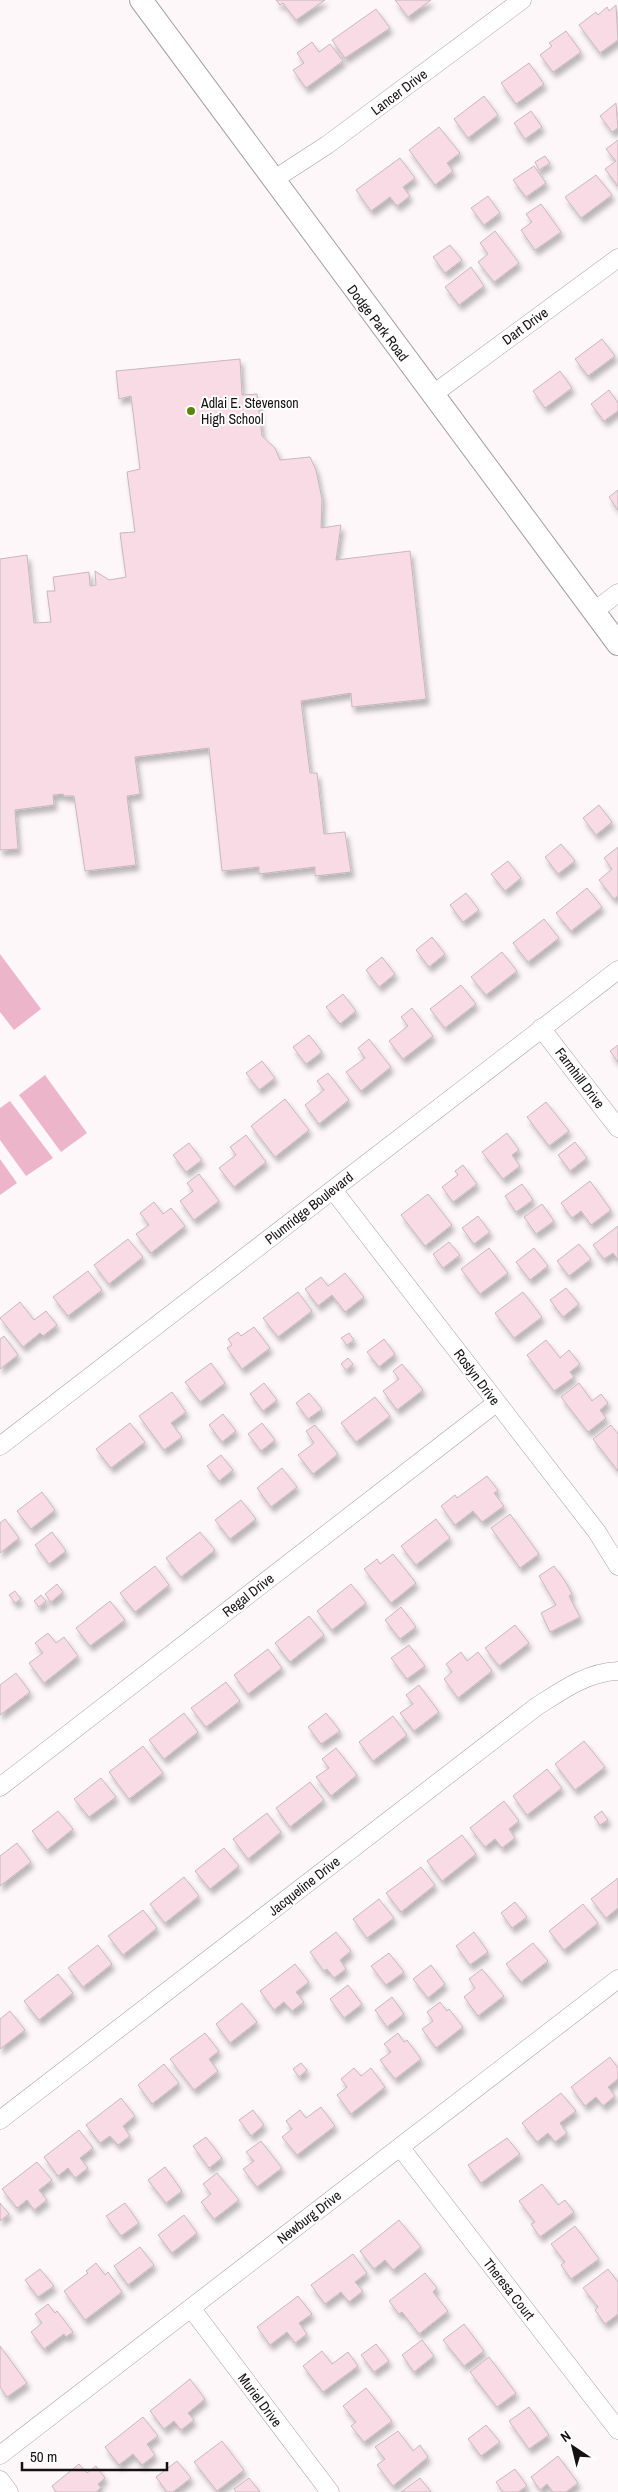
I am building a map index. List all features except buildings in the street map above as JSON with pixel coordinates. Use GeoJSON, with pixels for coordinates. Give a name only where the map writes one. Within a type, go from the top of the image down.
{"type":"FeatureCollection","features":[{"type":"Feature","properties":{"kind":"street","name":"Dodge Park Road"},"geometry":{"type":"LineString","coordinates":[[141,0],[618,644]]}},
{"type":"Feature","properties":{"kind":"street","name":"Lancer Drive"},"geometry":{"type":"LineString","coordinates":[[273,180],[327,145],[522,0]]}},
{"type":"Feature","properties":{"kind":"street","name":"Dart Drive"},"geometry":{"type":"LineString","coordinates":[[432,394],[618,258]]}},
{"type":"Feature","properties":{"kind":"street"},"geometry":{"type":"LineString","coordinates":[[594,611],[618,593]]}},
{"type":"Feature","properties":{"kind":"street","name":"Plumridge Boulevard"},"geometry":{"type":"LineString","coordinates":[[0,1446],[618,970]]}},
{"type":"Feature","properties":{"kind":"street","name":"Farmhill Drive"},"geometry":{"type":"LineString","coordinates":[[541,1028],[618,1128]]}},
{"type":"Feature","properties":{"kind":"street","name":"Roslyn Drive"},"geometry":{"type":"LineString","coordinates":[[333,1190],[597,1532],[618,1566]]}},
{"type":"Feature","properties":{"kind":"street","name":"Regal Drive"},"geometry":{"type":"LineString","coordinates":[[0,1786],[496,1403]]}},
{"type":"Feature","properties":{"kind":"street","name":"Jacqueline Drive"},"geometry":{"type":"LineString","coordinates":[[0,2120],[536,1707],[566,1687],[594,1675],[618,1671]]}},
{"type":"Feature","properties":{"kind":"street","name":"Newburg Drive"},"geometry":{"type":"LineString","coordinates":[[0,2455],[400,2147],[616,1986]]}},
{"type":"Feature","properties":{"kind":"street","name":"Theresa Court"},"geometry":{"type":"LineString","coordinates":[[400,2147],[618,2430]]}},
{"type":"Feature","properties":{"kind":"street","name":"Muriel Drive"},"geometry":{"type":"LineString","coordinates":[[190,2308],[330,2492]]}},
{"type":"Feature","properties":{"kind":"street"},"geometry":{"type":"LineString","coordinates":[[0,2480],[9,2492]]}},
{"type":"Feature","properties":{"kind":"shaded area"},"geometry":{"type":"Polygon","coordinates":[[[0,954],[41,1009],[14,1030],[0,1012],[0,954]]]}},
{"type":"Feature","properties":{"kind":"shaded area"},"geometry":{"type":"Polygon","coordinates":[[[45,1075],[87,1133],[61,1152],[19,1095],[45,1075]]]}},
{"type":"Feature","properties":{"kind":"shaded area"},"geometry":{"type":"Polygon","coordinates":[[[10,1101],[53,1158],[26,1176],[0,1140],[0,1108],[10,1101]]]}},
{"type":"Feature","properties":{"kind":"shaded area"},"geometry":{"type":"Polygon","coordinates":[[[0,1159],[17,1183],[0,1195],[0,1159]]]}},
{"type":"Feature","properties":{"kind":"place","name":"Adlai E. Stevenson High School"},"geometry":{"type":"Point","coordinates":[191,411]}}]}
